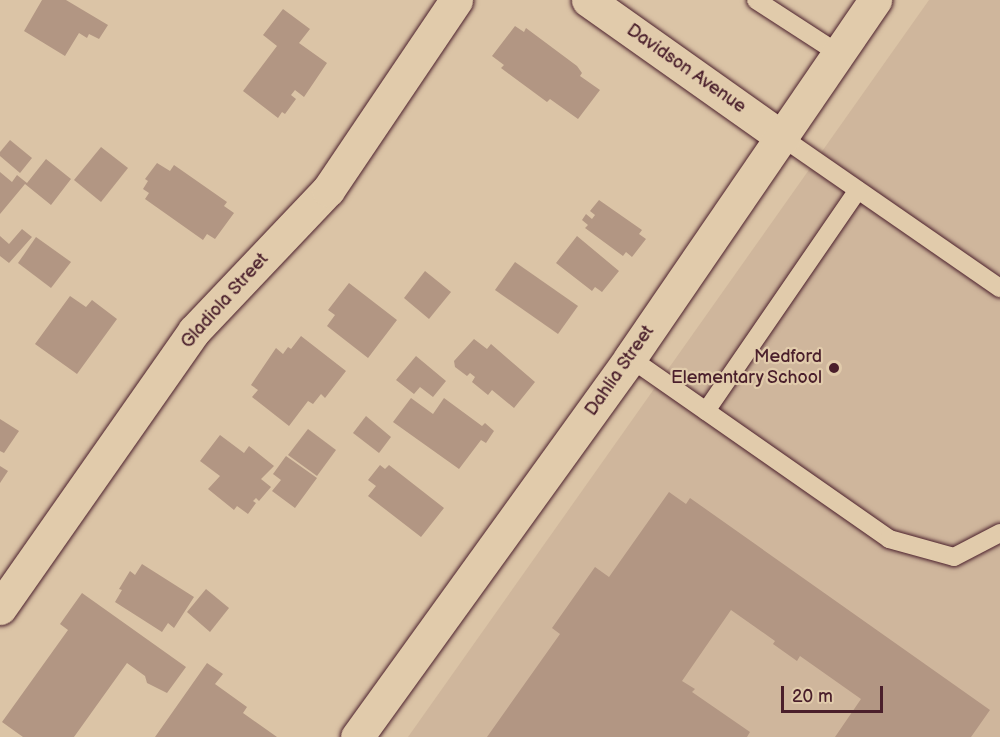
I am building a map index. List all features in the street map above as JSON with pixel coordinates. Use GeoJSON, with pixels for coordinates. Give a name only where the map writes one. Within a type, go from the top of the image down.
{"type":"FeatureCollection","features":[{"type":"Feature","properties":{"kind":"street","name":"Gladiola Street"},"geometry":{"type":"LineString","coordinates":[[0,608],[194,331],[328,190],[456,0]]}},
{"type":"Feature","properties":{"kind":"street","name":"Davidson Avenue"},"geometry":{"type":"LineString","coordinates":[[588,0],[783,138]]}},
{"type":"Feature","properties":{"kind":"street","name":"Dahlia Street"},"geometry":{"type":"LineString","coordinates":[[357,737],[630,358],[783,138],[875,0]]}},
{"type":"Feature","properties":{"kind":"lane"},"geometry":{"type":"LineString","coordinates":[[756,0],[839,54]]}},
{"type":"Feature","properties":{"kind":"lane"},"geometry":{"type":"LineString","coordinates":[[783,138],[1000,288]]}},
{"type":"Feature","properties":{"kind":"lane"},"geometry":{"type":"LineString","coordinates":[[706,411],[858,190]]}},
{"type":"Feature","properties":{"kind":"lane"},"geometry":{"type":"LineString","coordinates":[[630,358],[889,539],[954,557],[1000,533]]}},
{"type":"Feature","properties":{"kind":"shaded area","name":"Medford Elementary School"},"geometry":{"type":"Polygon","coordinates":[[[929,0],[1000,0],[1000,737],[408,737],[929,0]]]}},
{"type":"Feature","properties":{"kind":"building"},"geometry":{"type":"Polygon","coordinates":[[[42,0],[66,0],[108,25],[99,39],[89,34],[87,38],[79,33],[65,56],[24,31],[42,0]]]}},
{"type":"Feature","properties":{"kind":"building"},"geometry":{"type":"Polygon","coordinates":[[[283,9],[310,29],[299,43],[327,63],[304,97],[295,90],[291,95],[296,99],[285,114],[282,112],[278,118],[243,91],[277,46],[263,35],[283,9]]]}},
{"type":"Feature","properties":{"kind":"building"},"geometry":{"type":"Polygon","coordinates":[[[515,26],[524,32],[526,28],[577,66],[582,73],[580,76],[600,90],[578,119],[550,99],[547,102],[501,68],[504,65],[492,56],[515,26]]]}},
{"type":"Feature","properties":{"kind":"building"},"geometry":{"type":"Polygon","coordinates":[[[10,140],[32,158],[20,173],[0,156],[0,152],[10,140]]]}},
{"type":"Feature","properties":{"kind":"building"},"geometry":{"type":"Polygon","coordinates":[[[101,147],[128,168],[101,202],[74,180],[101,147]]]}},
{"type":"Feature","properties":{"kind":"building"},"geometry":{"type":"Polygon","coordinates":[[[46,159],[71,179],[51,205],[25,184],[0,214],[0,172],[12,182],[17,175],[27,183],[46,159]]]}},
{"type":"Feature","properties":{"kind":"building"},"geometry":{"type":"Polygon","coordinates":[[[157,163],[170,171],[174,165],[227,202],[224,206],[234,213],[215,239],[207,234],[203,240],[145,199],[149,193],[143,189],[148,181],[145,179],[157,163]]]}},
{"type":"Feature","properties":{"kind":"building"},"geometry":{"type":"Polygon","coordinates":[[[599,200],[642,230],[639,234],[646,239],[632,257],[626,252],[623,256],[585,228],[588,225],[582,220],[586,214],[592,219],[595,215],[590,211],[599,200]]]}},
{"type":"Feature","properties":{"kind":"building"},"geometry":{"type":"Polygon","coordinates":[[[22,229],[32,237],[9,263],[0,256],[0,236],[9,244],[22,229]]]}},
{"type":"Feature","properties":{"kind":"building"},"geometry":{"type":"Polygon","coordinates":[[[577,236],[619,271],[602,292],[595,287],[592,291],[556,263],[577,236]]]}},
{"type":"Feature","properties":{"kind":"building"},"geometry":{"type":"Polygon","coordinates":[[[36,237],[71,262],[51,288],[18,263],[36,237]]]}},
{"type":"Feature","properties":{"kind":"building"},"geometry":{"type":"Polygon","coordinates":[[[515,262],[578,306],[558,334],[495,290],[515,262]]]}},
{"type":"Feature","properties":{"kind":"building"},"geometry":{"type":"Polygon","coordinates":[[[425,271],[451,292],[429,319],[404,298],[425,271]]]}},
{"type":"Feature","properties":{"kind":"building"},"geometry":{"type":"Polygon","coordinates":[[[349,283],[397,320],[368,358],[327,326],[335,315],[328,310],[349,283]]]}},
{"type":"Feature","properties":{"kind":"building"},"geometry":{"type":"Polygon","coordinates":[[[70,296],[86,307],[92,300],[117,319],[77,374],[35,344],[70,296]]]}},
{"type":"Feature","properties":{"kind":"building"},"geometry":{"type":"Polygon","coordinates":[[[301,336],[346,371],[325,398],[321,394],[313,404],[308,401],[289,426],[252,397],[258,390],[251,385],[276,348],[283,354],[288,347],[291,349],[301,336]]]}},
{"type":"Feature","properties":{"kind":"building"},"geometry":{"type":"Polygon","coordinates":[[[474,339],[487,349],[491,344],[535,382],[514,408],[492,390],[488,395],[472,382],[475,377],[470,373],[467,376],[455,367],[454,361],[474,339]]]}},
{"type":"Feature","properties":{"kind":"building"},"geometry":{"type":"Polygon","coordinates":[[[416,356],[446,381],[433,397],[420,387],[414,394],[396,380],[416,356]]]}},
{"type":"Feature","properties":{"kind":"building"},"geometry":{"type":"Polygon","coordinates":[[[411,398],[433,414],[444,398],[482,426],[485,423],[494,431],[486,443],[481,440],[459,469],[393,422],[411,398]]]}},
{"type":"Feature","properties":{"kind":"building"},"geometry":{"type":"Polygon","coordinates":[[[366,416],[391,437],[379,453],[353,433],[366,416]]]}},
{"type":"Feature","properties":{"kind":"building"},"geometry":{"type":"Polygon","coordinates":[[[0,419],[19,431],[4,453],[0,451],[0,419]]]}},
{"type":"Feature","properties":{"kind":"building"},"geometry":{"type":"Polygon","coordinates":[[[308,429],[336,450],[317,476],[288,455],[308,429]]]}},
{"type":"Feature","properties":{"kind":"building"},"geometry":{"type":"Polygon","coordinates":[[[220,435],[244,453],[249,446],[274,466],[261,479],[271,487],[259,501],[256,498],[253,501],[256,503],[248,514],[237,506],[234,510],[208,489],[220,476],[200,461],[220,435]]]}},
{"type":"Feature","properties":{"kind":"building"},"geometry":{"type":"Polygon","coordinates":[[[286,456],[317,478],[295,508],[272,491],[281,480],[273,474],[286,456]]]}},
{"type":"Feature","properties":{"kind":"building"},"geometry":{"type":"Polygon","coordinates":[[[380,465],[385,469],[389,465],[444,508],[421,537],[368,496],[376,486],[368,480],[380,465]]]}},
{"type":"Feature","properties":{"kind":"building"},"geometry":{"type":"Polygon","coordinates":[[[0,466],[8,471],[0,483],[0,466]]]}},
{"type":"Feature","properties":{"kind":"building"},"geometry":{"type":"Polygon","coordinates":[[[669,492],[686,504],[690,498],[990,710],[971,737],[835,737],[861,699],[800,656],[797,661],[773,644],[775,641],[731,610],[682,681],[695,689],[692,692],[750,732],[747,737],[487,737],[560,634],[552,628],[595,567],[609,577],[669,492]]]}},
{"type":"Feature","properties":{"kind":"building"},"geometry":{"type":"Polygon","coordinates":[[[142,564],[194,597],[174,628],[168,623],[162,632],[115,602],[122,590],[119,589],[130,571],[135,575],[142,564]]]}},
{"type":"Feature","properties":{"kind":"building"},"geometry":{"type":"Polygon","coordinates":[[[206,589],[229,608],[210,632],[187,612],[206,589]]]}},
{"type":"Feature","properties":{"kind":"building"},"geometry":{"type":"Polygon","coordinates":[[[82,593],[186,667],[167,693],[147,683],[145,676],[127,663],[74,737],[23,737],[2,722],[68,630],[60,624],[82,593]]]}},
{"type":"Feature","properties":{"kind":"building"},"geometry":{"type":"Polygon","coordinates":[[[207,663],[223,674],[215,684],[247,707],[243,713],[277,737],[155,737],[207,663]]]}},
{"type":"Feature","properties":{"kind":"place","name":"Medford Elementary School"},"geometry":{"type":"Point","coordinates":[834,368]}}]}
